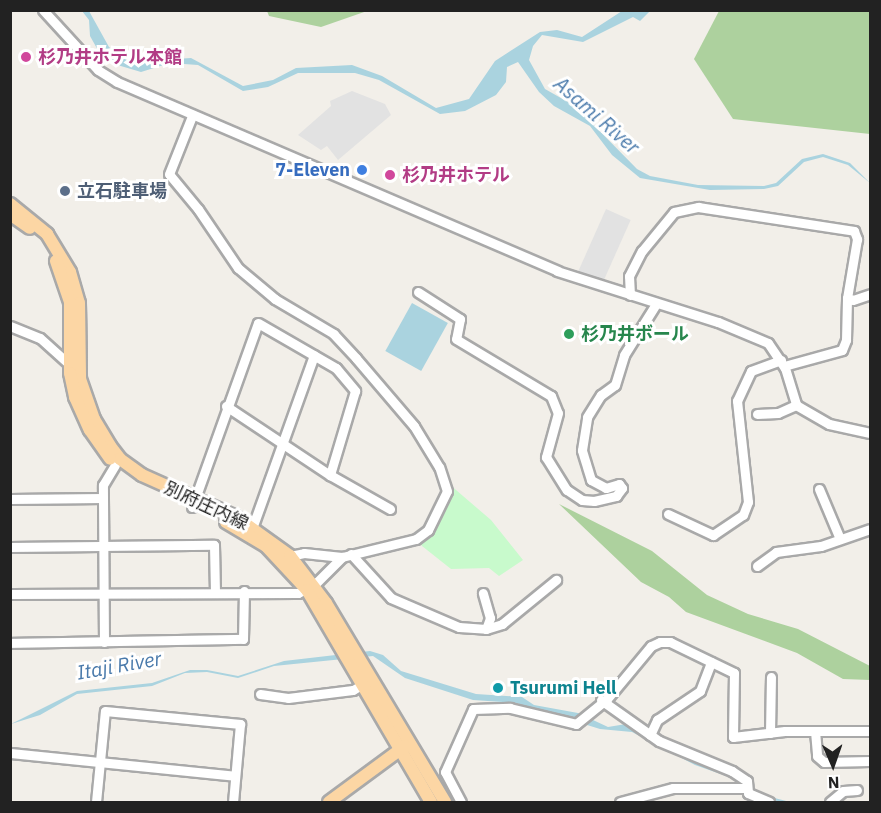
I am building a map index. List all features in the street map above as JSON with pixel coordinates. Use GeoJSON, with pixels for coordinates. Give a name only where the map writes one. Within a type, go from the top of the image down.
{"type":"FeatureCollection","features":[{"type":"Feature","properties":{"kind":"main road","name":"別府庄内線"},"geometry":{"type":"LineString","coordinates":[[10,204],[47,234],[70,272],[79,303],[80,379],[88,405],[105,439],[130,468],[193,503],[252,531],[290,556],[311,587],[404,747],[431,802]]}},
{"type":"Feature","properties":{"kind":"main road","name":"別府庄内線"},"geometry":{"type":"LineString","coordinates":[[10,214],[39,237],[60,268],[72,311],[70,365],[84,419],[115,465],[138,483],[193,503]]}},
{"type":"Feature","properties":{"kind":"main road","name":"別府庄内線"},"geometry":{"type":"LineString","coordinates":[[252,531],[311,587]]}},
{"type":"Feature","properties":{"kind":"main road","name":"別府庄内線"},"geometry":{"type":"LineString","coordinates":[[404,747],[445,802]]}},
{"type":"Feature","properties":{"kind":"main road"},"geometry":{"type":"LineString","coordinates":[[329,802],[404,747]]}},
{"type":"Feature","properties":{"kind":"street"},"geometry":{"type":"LineString","coordinates":[[44,11],[108,77],[192,116],[538,264],[768,343],[782,363],[796,405],[829,424],[870,433]]}},
{"type":"Feature","properties":{"kind":"street"},"geometry":{"type":"LineString","coordinates":[[192,116],[169,174],[205,218],[237,268],[275,299],[334,334],[357,358],[414,426],[439,467],[447,491],[428,530],[416,538],[347,556],[304,553],[290,556]]}},
{"type":"Feature","properties":{"kind":"street"},"geometry":{"type":"LineString","coordinates":[[630,295],[630,276],[642,250],[674,212],[698,207],[854,231],[857,239],[847,298],[846,339],[842,350],[751,371],[736,401],[748,502],[743,515],[713,535],[668,514]]}},
{"type":"Feature","properties":{"kind":"street"},"geometry":{"type":"LineString","coordinates":[[418,292],[460,319],[456,339],[551,396],[558,413],[546,457],[567,490],[582,500],[594,501],[616,496],[622,488],[620,484],[606,488],[591,480],[582,450],[587,417],[601,395],[615,385],[624,355],[656,304]]}},
{"type":"Feature","properties":{"kind":"street"},"geometry":{"type":"LineString","coordinates":[[847,298],[853,300],[870,294]]}},
{"type":"Feature","properties":{"kind":"street"},"geometry":{"type":"LineString","coordinates":[[193,503],[258,322],[336,368],[355,391],[330,475]]}},
{"type":"Feature","properties":{"kind":"street"},"geometry":{"type":"LineString","coordinates":[[10,326],[40,338],[70,365]]}},
{"type":"Feature","properties":{"kind":"street"},"geometry":{"type":"LineString","coordinates":[[252,531],[314,355]]}},
{"type":"Feature","properties":{"kind":"street"},"geometry":{"type":"LineString","coordinates":[[757,414],[778,413],[796,405]]}},
{"type":"Feature","properties":{"kind":"street"},"geometry":{"type":"LineString","coordinates":[[226,406],[330,475],[390,509]]}},
{"type":"Feature","properties":{"kind":"street"},"geometry":{"type":"LineString","coordinates":[[104,642],[103,485],[115,465]]}},
{"type":"Feature","properties":{"kind":"street"},"geometry":{"type":"LineString","coordinates":[[819,489],[840,539]]}},
{"type":"Feature","properties":{"kind":"street"},"geometry":{"type":"LineString","coordinates":[[10,499],[103,498]]}},
{"type":"Feature","properties":{"kind":"street"},"geometry":{"type":"LineString","coordinates":[[757,566],[776,552],[799,551],[870,529]]}},
{"type":"Feature","properties":{"kind":"street"},"geometry":{"type":"LineString","coordinates":[[10,547],[214,545],[215,592]]}},
{"type":"Feature","properties":{"kind":"street"},"geometry":{"type":"LineString","coordinates":[[10,594],[215,592],[311,587],[347,556]]}},
{"type":"Feature","properties":{"kind":"street"},"geometry":{"type":"LineString","coordinates":[[347,556],[391,598],[459,627],[486,629],[502,624],[556,580]]}},
{"type":"Feature","properties":{"kind":"street"},"geometry":{"type":"LineString","coordinates":[[10,643],[243,639],[244,591]]}},
{"type":"Feature","properties":{"kind":"street"},"geometry":{"type":"LineString","coordinates":[[483,593],[490,618],[486,629]]}},
{"type":"Feature","properties":{"kind":"street"},"geometry":{"type":"LineString","coordinates":[[461,802],[445,772],[473,709],[510,708],[576,724],[601,700],[606,699],[651,646],[660,642],[670,642],[734,673],[733,737],[815,731],[870,731]]}},
{"type":"Feature","properties":{"kind":"street"},"geometry":{"type":"LineString","coordinates":[[650,735],[657,720],[700,691],[711,662]]}},
{"type":"Feature","properties":{"kind":"street"},"geometry":{"type":"LineString","coordinates":[[770,734],[771,677]]}},
{"type":"Feature","properties":{"kind":"street"},"geometry":{"type":"LineString","coordinates":[[260,694],[288,698],[365,682]]}},
{"type":"Feature","properties":{"kind":"street"},"geometry":{"type":"LineString","coordinates":[[601,700],[650,735],[703,762],[732,771],[747,780],[746,788]]}},
{"type":"Feature","properties":{"kind":"street"},"geometry":{"type":"LineString","coordinates":[[96,802],[105,711],[240,724],[233,802]]}},
{"type":"Feature","properties":{"kind":"street"},"geometry":{"type":"LineString","coordinates":[[815,731],[817,756],[824,762],[870,760]]}},
{"type":"Feature","properties":{"kind":"street"},"geometry":{"type":"LineString","coordinates":[[10,753],[235,776]]}},
{"type":"Feature","properties":{"kind":"street"},"geometry":{"type":"LineString","coordinates":[[620,802],[673,788],[746,788],[755,798],[770,802]]}},
{"type":"Feature","properties":{"kind":"street"},"geometry":{"type":"LineString","coordinates":[[830,802],[843,791],[857,790]]}},
{"type":"Feature","properties":{"kind":"green space"},"geometry":{"type":"Polygon","coordinates":[[[267,10],[367,11],[321,27],[269,16],[267,10]]]}},
{"type":"Feature","properties":{"kind":"green space"},"geometry":{"type":"Polygon","coordinates":[[[719,11],[870,11],[870,134],[733,119],[694,59],[719,11]]]}},
{"type":"Feature","properties":{"kind":"green space"},"geometry":{"type":"Polygon","coordinates":[[[449,484],[491,520],[523,560],[499,576],[489,568],[451,569],[422,546],[419,541],[431,533],[450,496],[449,484]]]}},
{"type":"Feature","properties":{"kind":"green space"},"geometry":{"type":"Polygon","coordinates":[[[559,504],[652,551],[707,595],[748,614],[798,629],[870,666],[870,680],[843,679],[797,653],[686,612],[669,597],[641,582],[559,504]]]}},
{"type":"Feature","properties":{"kind":"shaded area"},"geometry":{"type":"Polygon","coordinates":[[[352,91],[385,104],[391,115],[338,160],[327,146],[321,150],[298,135],[331,106],[330,101],[352,91]]]}},
{"type":"Feature","properties":{"kind":"shaded area"},"geometry":{"type":"Polygon","coordinates":[[[606,209],[631,220],[602,285],[577,274],[606,209]]]}},
{"type":"Feature","properties":{"kind":"water"},"geometry":{"type":"Polygon","coordinates":[[[82,11],[89,11],[109,47],[129,62],[191,58],[243,86],[273,80],[296,68],[352,65],[382,76],[436,108],[469,99],[495,61],[540,32],[557,30],[582,37],[622,11],[650,11],[640,21],[633,17],[583,42],[542,35],[533,46],[529,60],[545,89],[575,106],[637,169],[650,176],[698,185],[764,186],[776,183],[802,159],[823,154],[850,163],[870,183],[848,165],[823,157],[804,162],[778,186],[764,189],[710,190],[640,178],[612,155],[590,126],[554,106],[539,92],[518,62],[507,67],[506,82],[496,95],[465,111],[440,114],[379,80],[355,73],[298,73],[268,87],[243,91],[198,65],[170,63],[141,72],[104,61],[90,36],[89,20],[82,11]]]}},
{"type":"Feature","properties":{"kind":"water"},"geometry":{"type":"Polygon","coordinates":[[[412,303],[448,323],[421,371],[385,351],[412,303]]]}},
{"type":"Feature","properties":{"kind":"water"},"geometry":{"type":"Polygon","coordinates":[[[370,651],[383,655],[401,671],[476,694],[522,697],[534,705],[578,713],[608,727],[626,724],[697,762],[734,774],[759,794],[790,802],[766,800],[732,778],[695,765],[632,732],[600,729],[516,703],[473,700],[405,678],[373,656],[274,666],[238,678],[207,672],[185,673],[152,686],[77,694],[40,715],[11,724],[77,691],[152,683],[190,670],[207,670],[238,676],[284,661],[370,651]]]}},
{"type":"Feature","properties":{"kind":"place","name":"杉乃井ホテル本館"},"geometry":{"type":"Point","coordinates":[26,57]}},
{"type":"Feature","properties":{"kind":"place","name":"7-Eleven"},"geometry":{"type":"Point","coordinates":[362,170]}},
{"type":"Feature","properties":{"kind":"place","name":"杉乃井ホテル"},"geometry":{"type":"Point","coordinates":[390,175]}},
{"type":"Feature","properties":{"kind":"place","name":"立石駐車場"},"geometry":{"type":"Point","coordinates":[65,191]}},
{"type":"Feature","properties":{"kind":"place","name":"杉乃井ボール"},"geometry":{"type":"Point","coordinates":[569,334]}},
{"type":"Feature","properties":{"kind":"place","name":"Tsurumi Hell"},"geometry":{"type":"Point","coordinates":[498,688]}},
{"type":"Feature","properties":{"kind":"water label","name":"Asami River"},"geometry":{"type":"Point","coordinates":[597,115]}},
{"type":"Feature","properties":{"kind":"water label","name":"Itaji River"},"geometry":{"type":"Point","coordinates":[119,665]}}]}
